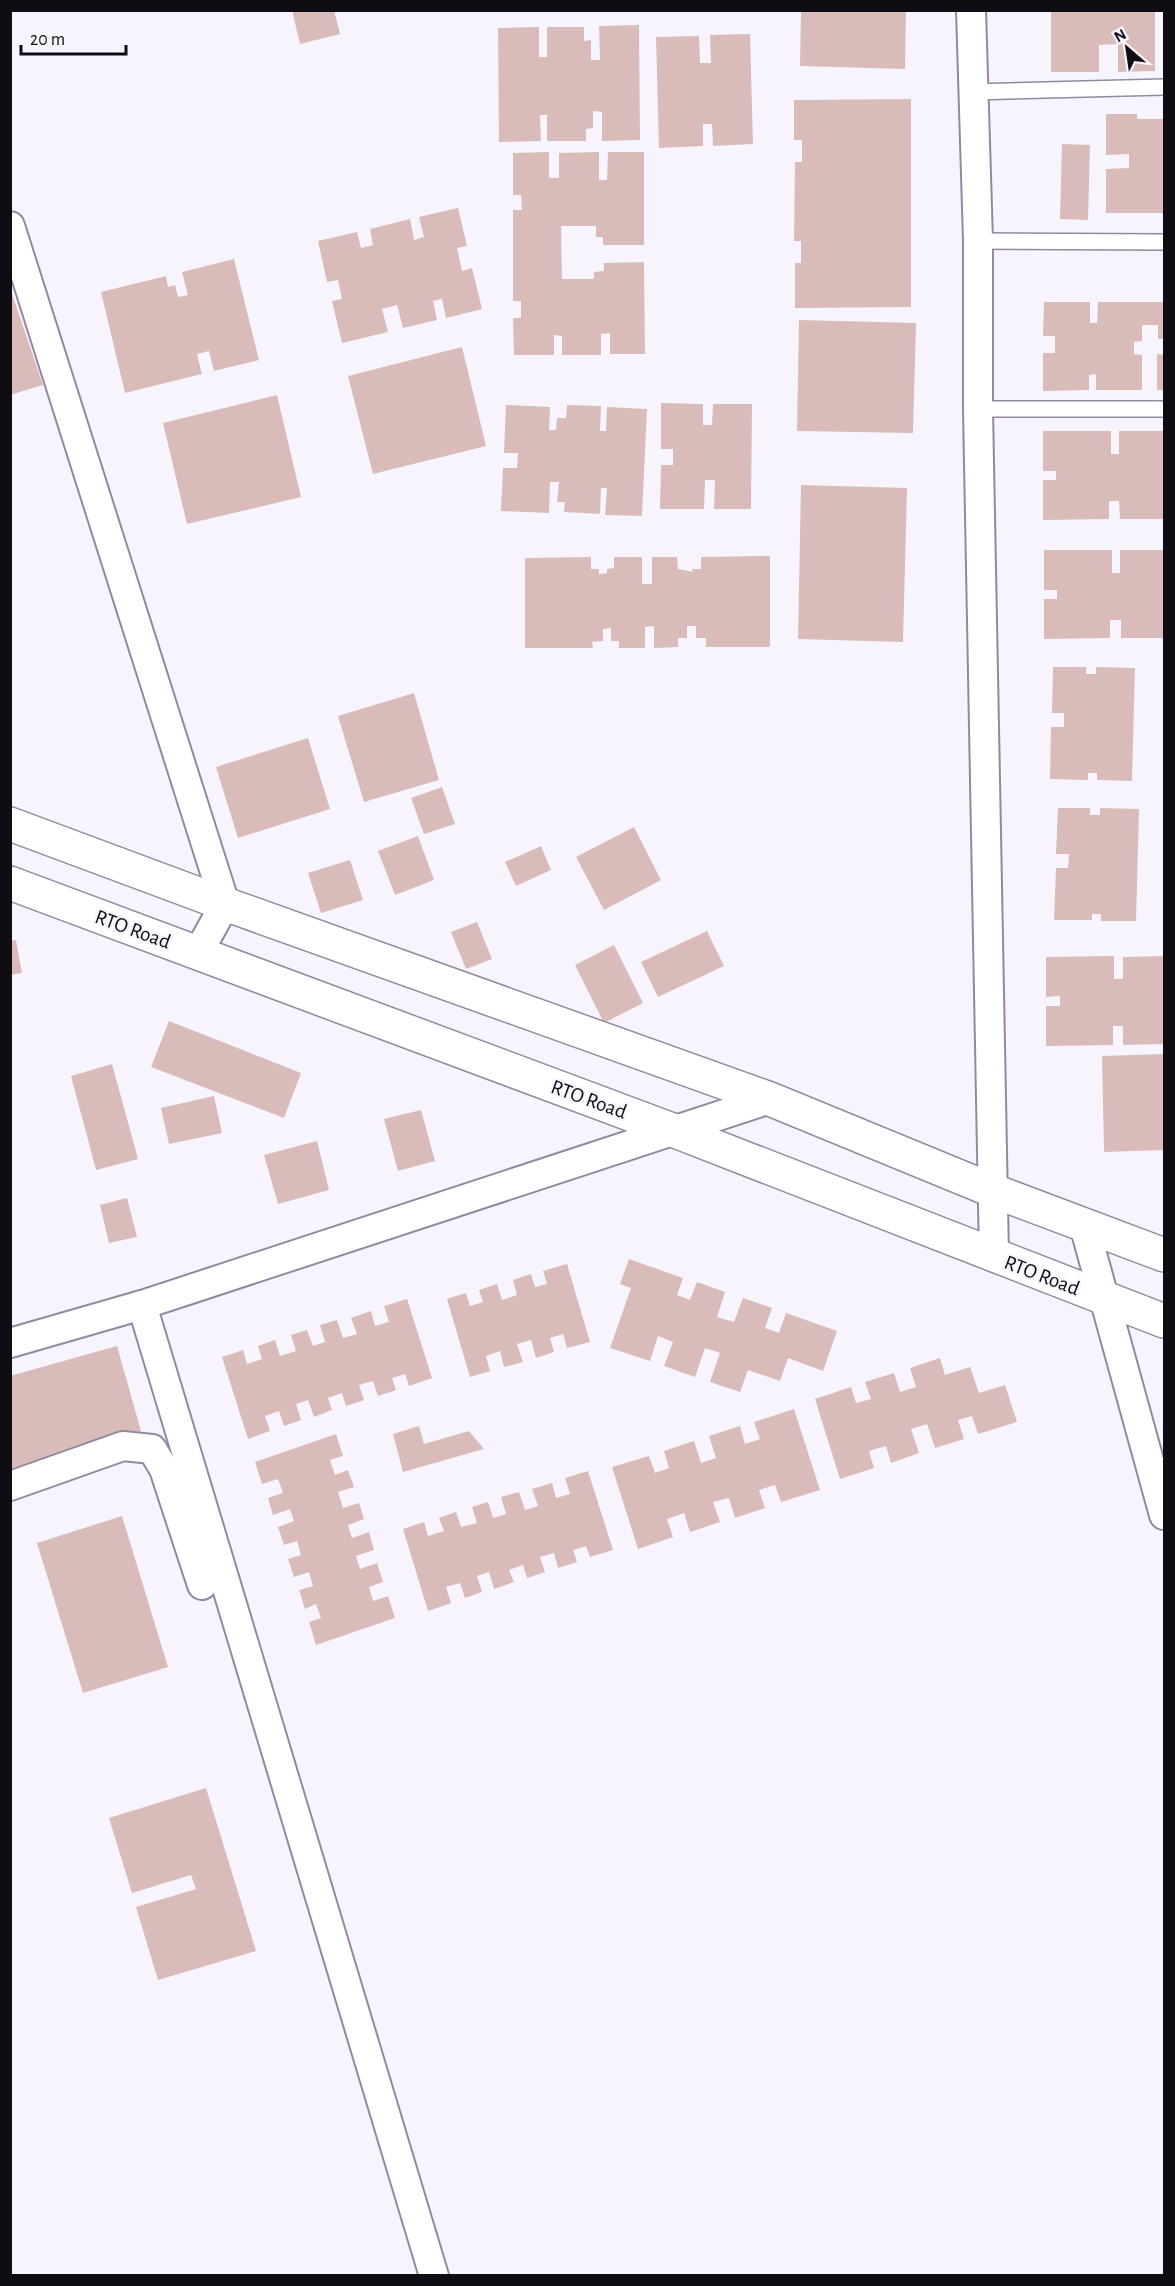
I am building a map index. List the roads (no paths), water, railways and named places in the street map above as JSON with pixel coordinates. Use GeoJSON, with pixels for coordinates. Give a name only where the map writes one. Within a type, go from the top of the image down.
{"type":"FeatureCollection","features":[{"type":"Feature","properties":{"kind":"street"},"geometry":{"type":"LineString","coordinates":[[971,10],[978,241],[978,409],[994,1257]]}},
{"type":"Feature","properties":{"kind":"street"},"geometry":{"type":"LineString","coordinates":[[10,226],[225,904],[198,953]]}},
{"type":"Feature","properties":{"kind":"street"},"geometry":{"type":"LineString","coordinates":[[10,824],[225,904],[770,1099],[994,1191],[1164,1255]]}},
{"type":"Feature","properties":{"kind":"street","name":"RTO Road"},"geometry":{"type":"LineString","coordinates":[[10,883],[675,1131],[994,1257],[1164,1321]]}},
{"type":"Feature","properties":{"kind":"street"},"geometry":{"type":"LineString","coordinates":[[10,1343],[142,1305],[770,1099]]}},
{"type":"Feature","properties":{"kind":"street"},"geometry":{"type":"LineString","coordinates":[[1084,1225],[1164,1515]]}},
{"type":"Feature","properties":{"kind":"street"},"geometry":{"type":"LineString","coordinates":[[142,1305],[434,2276]]}},
{"type":"Feature","properties":{"kind":"street"},"geometry":{"type":"LineString","coordinates":[[10,1486],[123,1446],[153,1449],[164,1469],[202,1585]]}},
{"type":"Feature","properties":{"kind":"lane"},"geometry":{"type":"LineString","coordinates":[[972,92],[1164,87]]}},
{"type":"Feature","properties":{"kind":"lane"},"geometry":{"type":"LineString","coordinates":[[978,241],[1164,242]]}},
{"type":"Feature","properties":{"kind":"lane"},"geometry":{"type":"LineString","coordinates":[[978,409],[1164,410]]}}]}
